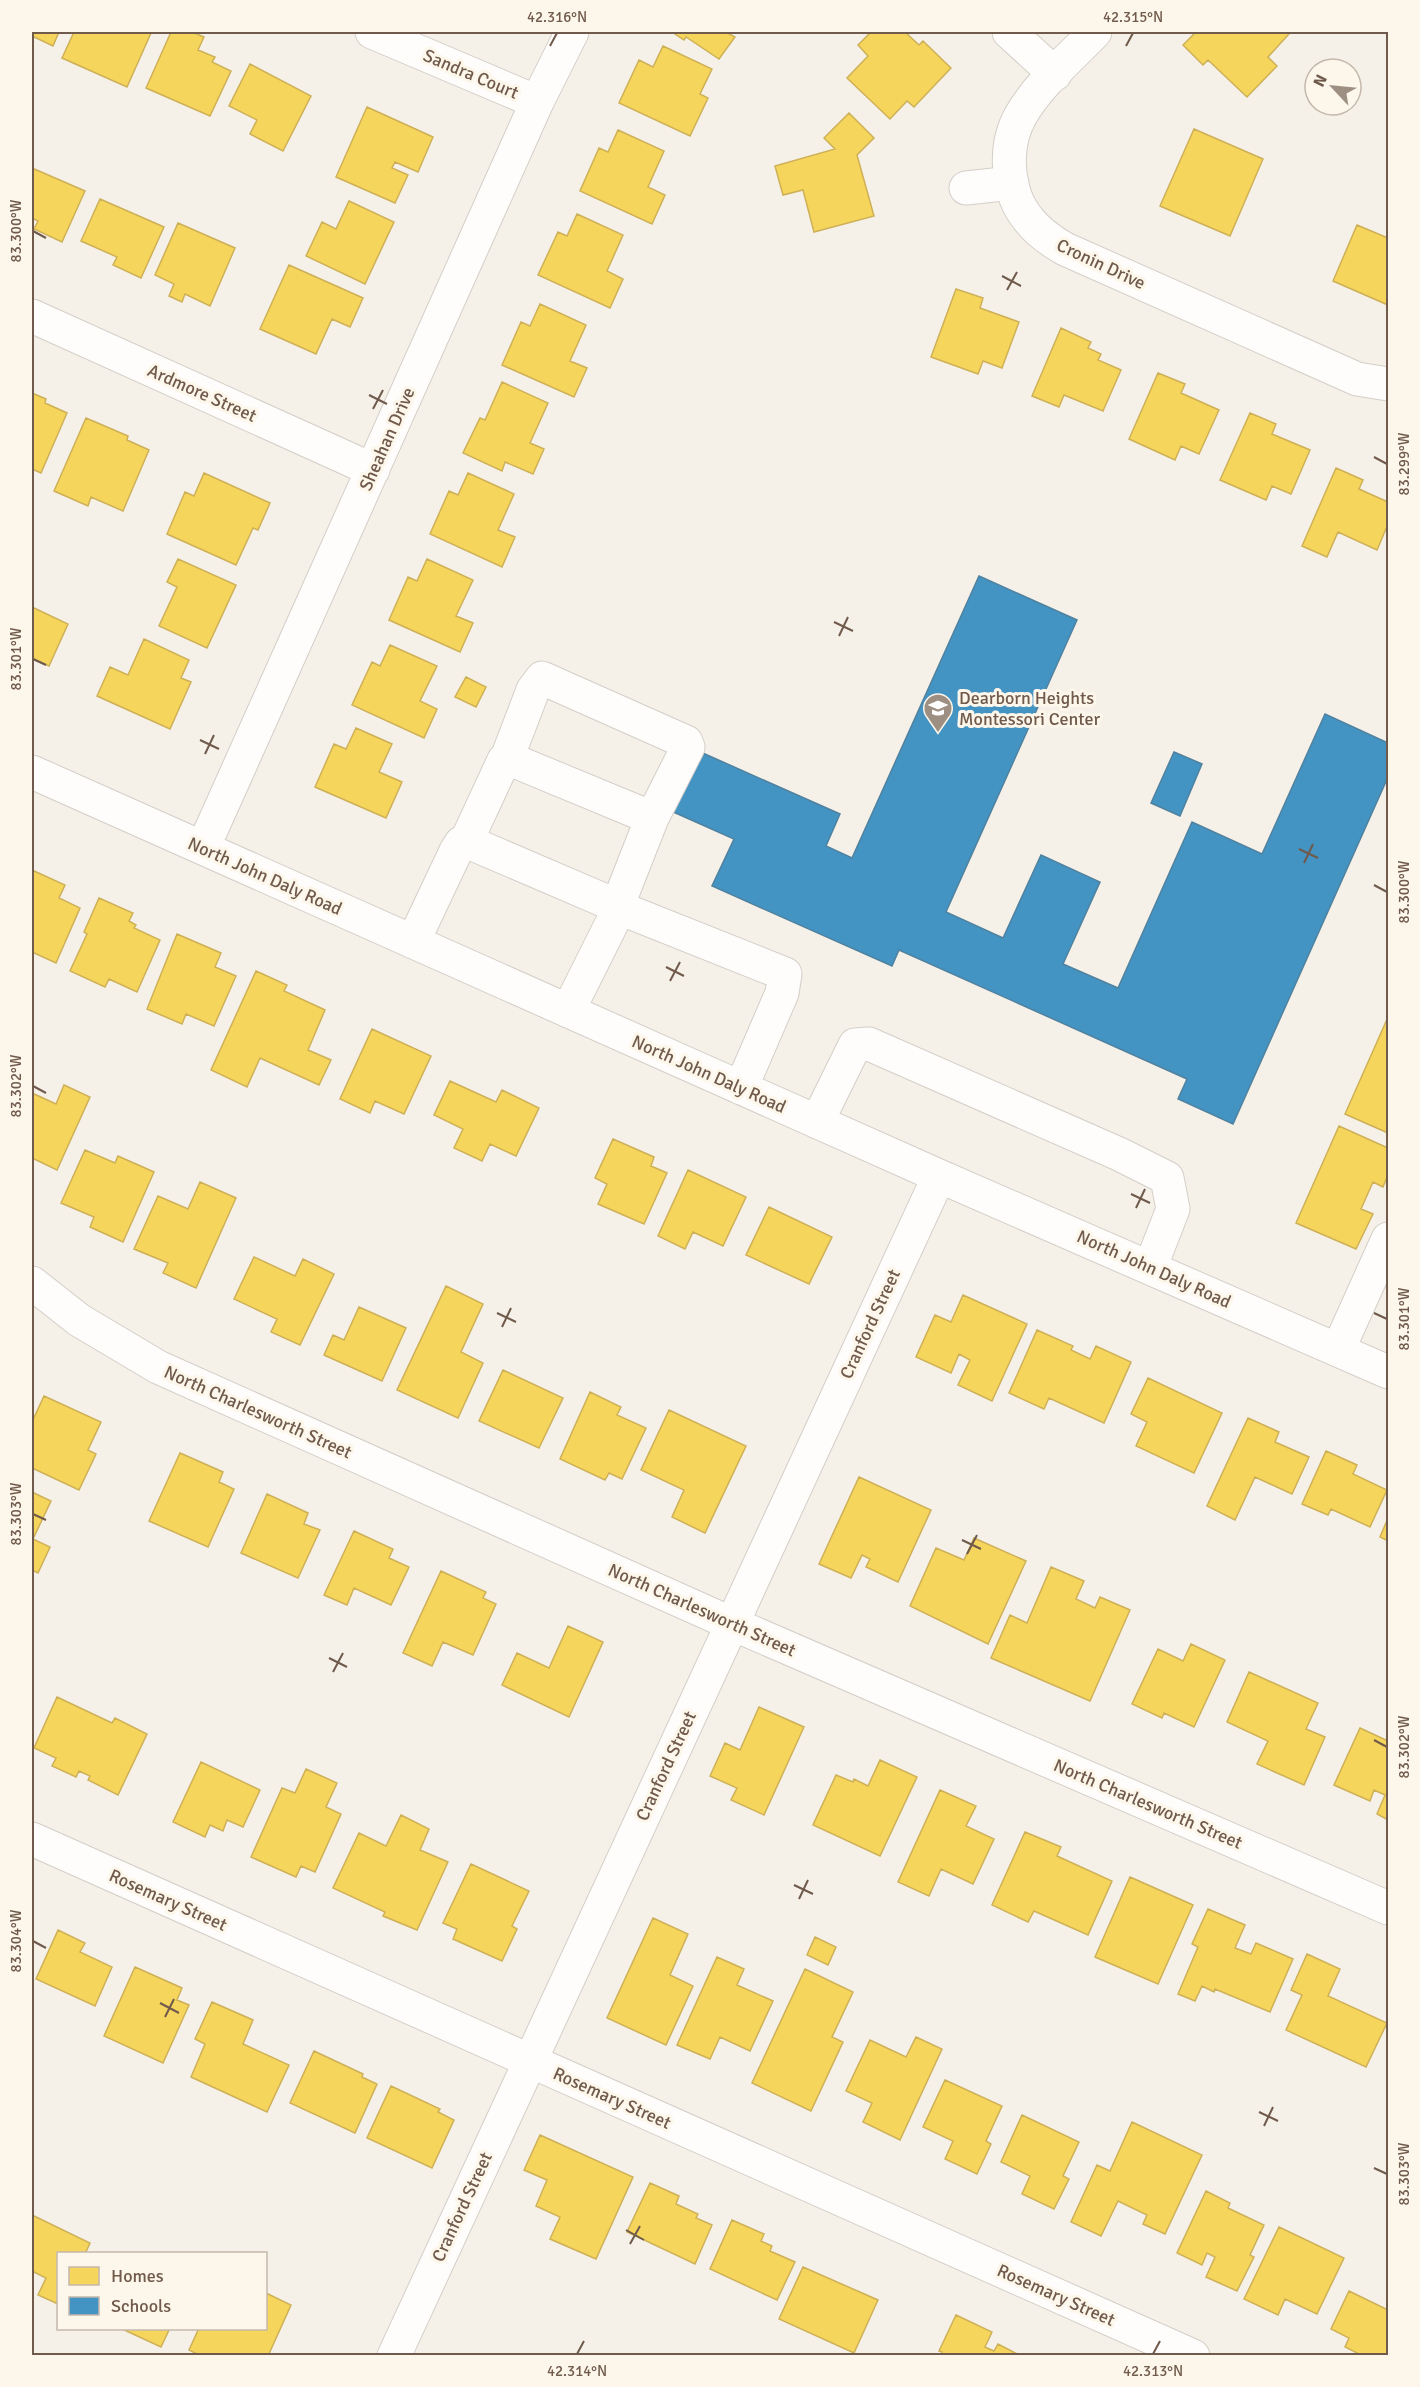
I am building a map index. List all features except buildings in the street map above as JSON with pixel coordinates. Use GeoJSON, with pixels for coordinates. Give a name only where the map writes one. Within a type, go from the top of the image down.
{"type":"FeatureCollection","features":[{"type":"Feature","properties":{"kind":"street","name":"Sandra Court"},"geometry":{"type":"LineString","coordinates":[[372,32],[537,102]]}},
{"type":"Feature","properties":{"kind":"street","name":"Sheahan Drive"},"geometry":{"type":"LineString","coordinates":[[203,848],[537,102],[572,32]]}},
{"type":"Feature","properties":{"kind":"street"},"geometry":{"type":"LineString","coordinates":[[1009,32],[1054,74]]}},
{"type":"Feature","properties":{"kind":"street","name":"Cronin Drive"},"geometry":{"type":"LineString","coordinates":[[1095,32],[1031,99],[1011,139],[1009,157],[1012,183],[1018,204],[1028,219],[1044,237],[1065,249],[1357,379],[1389,384]]}},
{"type":"Feature","properties":{"kind":"street"},"geometry":{"type":"LineString","coordinates":[[966,188],[1012,183]]}},
{"type":"Feature","properties":{"kind":"street","name":"Ardmore Street"},"geometry":{"type":"LineString","coordinates":[[32,316],[373,470]]}},
{"type":"Feature","properties":{"kind":"street"},"geometry":{"type":"LineString","coordinates":[[466,842],[504,760],[507,758],[532,690],[542,678],[686,742],[688,747],[652,818],[617,907],[619,909],[568,1011]]}},
{"type":"Feature","properties":{"kind":"street"},"geometry":{"type":"LineString","coordinates":[[507,758],[652,818]]}},
{"type":"Feature","properties":{"kind":"street","name":"North John Daly Road"},"geometry":{"type":"LineString","coordinates":[[32,772],[939,1176],[1389,1372]]}},
{"type":"Feature","properties":{"kind":"street"},"geometry":{"type":"LineString","coordinates":[[413,942],[456,851],[461,843],[466,842],[617,907],[786,974],[782,993],[741,1088]]}},
{"type":"Feature","properties":{"kind":"street"},"geometry":{"type":"LineString","coordinates":[[817,1122],[855,1045],[869,1044],[1119,1154],[1167,1178],[1173,1209],[1150,1268]]}},
{"type":"Feature","properties":{"kind":"street","name":"Cranford Street"},"geometry":{"type":"LineString","coordinates":[[394,2355],[939,1176]]}},
{"type":"Feature","properties":{"kind":"street"},"geometry":{"type":"LineString","coordinates":[[1338,1350],[1389,1239]]}},
{"type":"Feature","properties":{"kind":"street","name":"North Charlesworth Street"},"geometry":{"type":"LineString","coordinates":[[32,1283],[79,1320],[158,1367],[732,1623],[1389,1908]]}},
{"type":"Feature","properties":{"kind":"street","name":"Rosemary Street"},"geometry":{"type":"LineString","coordinates":[[32,1839],[529,2062],[1193,2355]]}},
{"type":"Feature","properties":{"kind":"place","name":"Dearborn Heights Montessori Center"},"geometry":{"type":"Point","coordinates":[938,734]}}]}
